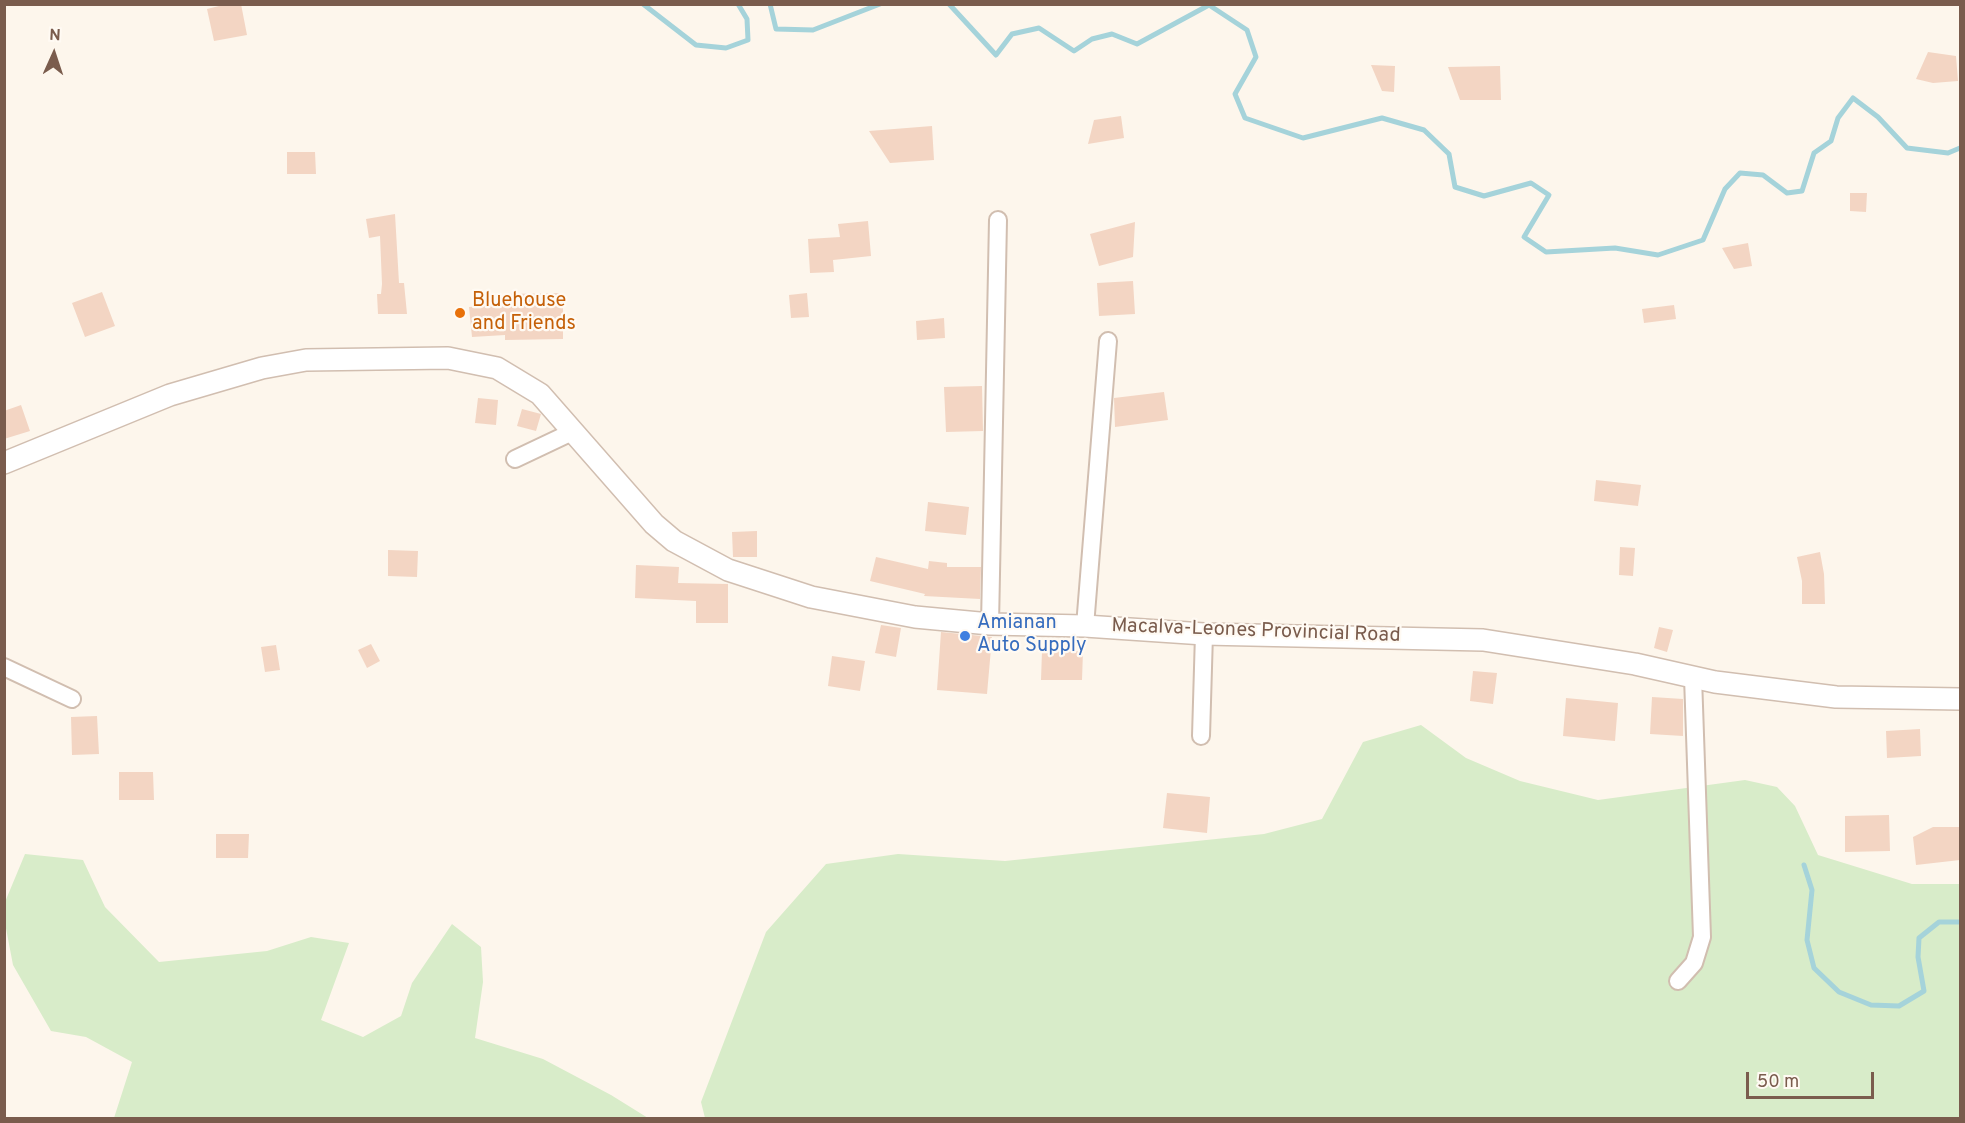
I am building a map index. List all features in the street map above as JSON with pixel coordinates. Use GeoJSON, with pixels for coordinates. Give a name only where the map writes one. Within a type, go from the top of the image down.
{"type":"FeatureCollection","features":[{"type":"Feature","properties":{"kind":"street"},"geometry":{"type":"LineString","coordinates":[[990,624],[998,220]]}},
{"type":"Feature","properties":{"kind":"street"},"geometry":{"type":"LineString","coordinates":[[1085,626],[1108,341]]}},
{"type":"Feature","properties":{"kind":"street","name":"Macalva-Leones Provincial Road"},"geometry":{"type":"LineString","coordinates":[[4,463],[170,395],[252,371],[306,360],[448,358],[478,362],[497,368],[531,386],[663,533],[710,562],[811,597],[915,617],[990,624],[1085,626],[1204,634],[1483,640],[1635,664],[1693,677],[1836,697],[1960,699]]}},
{"type":"Feature","properties":{"kind":"street"},"geometry":{"type":"LineString","coordinates":[[515,459],[572,432]]}},
{"type":"Feature","properties":{"kind":"street"},"geometry":{"type":"LineString","coordinates":[[1201,736],[1204,634]]}},
{"type":"Feature","properties":{"kind":"street"},"geometry":{"type":"LineString","coordinates":[[4,667],[72,699]]}},
{"type":"Feature","properties":{"kind":"street"},"geometry":{"type":"LineString","coordinates":[[1678,981],[1694,963],[1702,938],[1693,677]]}},
{"type":"Feature","properties":{"kind":"green space"},"geometry":{"type":"Polygon","coordinates":[[[1421,725],[1466,758],[1520,781],[1598,800],[1745,780],[1777,787],[1795,806],[1818,855],[1912,884],[1960,884],[1960,1118],[705,1118],[701,1102],[766,932],[826,864],[898,854],[1005,861],[1264,834],[1322,819],[1363,742],[1421,725]]]}},
{"type":"Feature","properties":{"kind":"green space"},"geometry":{"type":"Polygon","coordinates":[[[25,854],[83,860],[105,907],[159,962],[267,951],[311,937],[349,943],[321,1020],[363,1037],[401,1016],[412,983],[452,924],[481,947],[483,982],[475,1038],[543,1059],[611,1095],[648,1118],[114,1118],[132,1062],[86,1037],[51,1031],[13,965],[5,923],[5,902],[25,854]]]}},
{"type":"Feature","properties":{"kind":"building"},"geometry":{"type":"Polygon","coordinates":[[[227,4],[241,4],[247,35],[214,41],[207,9],[227,4]]]}},
{"type":"Feature","properties":{"kind":"building"},"geometry":{"type":"Polygon","coordinates":[[[1928,52],[1956,56],[1958,81],[1933,83],[1916,79],[1928,52]]]}},
{"type":"Feature","properties":{"kind":"building"},"geometry":{"type":"Polygon","coordinates":[[[1371,65],[1395,66],[1394,92],[1382,91],[1371,65]]]}},
{"type":"Feature","properties":{"kind":"building"},"geometry":{"type":"Polygon","coordinates":[[[1500,66],[1501,100],[1460,100],[1448,67],[1500,66]]]}},
{"type":"Feature","properties":{"kind":"building"},"geometry":{"type":"Polygon","coordinates":[[[1121,116],[1124,138],[1088,144],[1094,120],[1121,116]]]}},
{"type":"Feature","properties":{"kind":"building"},"geometry":{"type":"Polygon","coordinates":[[[932,126],[934,160],[890,163],[869,131],[932,126]]]}},
{"type":"Feature","properties":{"kind":"building"},"geometry":{"type":"Polygon","coordinates":[[[287,152],[315,152],[316,174],[287,174],[287,152]]]}},
{"type":"Feature","properties":{"kind":"building"},"geometry":{"type":"Polygon","coordinates":[[[1850,193],[1867,193],[1866,212],[1850,211],[1850,193]]]}},
{"type":"Feature","properties":{"kind":"building"},"geometry":{"type":"Polygon","coordinates":[[[395,214],[399,283],[404,283],[407,314],[378,314],[377,294],[381,294],[382,284],[380,236],[369,238],[366,219],[395,214]]]}},
{"type":"Feature","properties":{"kind":"building"},"geometry":{"type":"Polygon","coordinates":[[[868,221],[871,256],[833,260],[834,272],[810,273],[808,239],[840,237],[838,224],[868,221]]]}},
{"type":"Feature","properties":{"kind":"building"},"geometry":{"type":"Polygon","coordinates":[[[1135,222],[1133,257],[1099,266],[1090,234],[1135,222]]]}},
{"type":"Feature","properties":{"kind":"building"},"geometry":{"type":"Polygon","coordinates":[[[1748,243],[1752,266],[1734,269],[1722,248],[1748,243]]]}},
{"type":"Feature","properties":{"kind":"building"},"geometry":{"type":"Polygon","coordinates":[[[1133,281],[1135,314],[1099,316],[1097,283],[1133,281]]]}},
{"type":"Feature","properties":{"kind":"building"},"geometry":{"type":"Polygon","coordinates":[[[102,292],[115,326],[85,337],[72,303],[102,292]]]}},
{"type":"Feature","properties":{"kind":"building"},"geometry":{"type":"Polygon","coordinates":[[[563,293],[563,339],[505,340],[505,335],[472,337],[469,307],[504,304],[504,294],[563,293]]]}},
{"type":"Feature","properties":{"kind":"building"},"geometry":{"type":"Polygon","coordinates":[[[807,293],[809,317],[791,318],[789,295],[807,293]]]}},
{"type":"Feature","properties":{"kind":"building"},"geometry":{"type":"Polygon","coordinates":[[[1674,305],[1676,319],[1644,323],[1642,309],[1674,305]]]}},
{"type":"Feature","properties":{"kind":"building"},"geometry":{"type":"Polygon","coordinates":[[[944,318],[945,338],[917,340],[916,321],[944,318]]]}},
{"type":"Feature","properties":{"kind":"building"},"geometry":{"type":"Polygon","coordinates":[[[982,386],[983,431],[946,432],[944,387],[982,386]]]}},
{"type":"Feature","properties":{"kind":"building"},"geometry":{"type":"Polygon","coordinates":[[[1164,392],[1168,420],[1115,427],[1114,398],[1164,392]]]}},
{"type":"Feature","properties":{"kind":"building"},"geometry":{"type":"Polygon","coordinates":[[[478,398],[498,400],[496,425],[475,423],[478,398]]]}},
{"type":"Feature","properties":{"kind":"building"},"geometry":{"type":"Polygon","coordinates":[[[21,405],[30,431],[4,439],[4,411],[21,405]]]}},
{"type":"Feature","properties":{"kind":"building"},"geometry":{"type":"Polygon","coordinates":[[[522,409],[541,414],[536,431],[517,426],[522,409]]]}},
{"type":"Feature","properties":{"kind":"building"},"geometry":{"type":"Polygon","coordinates":[[[1596,480],[1641,485],[1638,506],[1594,501],[1596,480]]]}},
{"type":"Feature","properties":{"kind":"building"},"geometry":{"type":"Polygon","coordinates":[[[928,502],[969,507],[966,535],[925,531],[928,502]]]}},
{"type":"Feature","properties":{"kind":"building"},"geometry":{"type":"Polygon","coordinates":[[[757,531],[757,557],[733,557],[732,532],[757,531]]]}},
{"type":"Feature","properties":{"kind":"building"},"geometry":{"type":"Polygon","coordinates":[[[1620,547],[1635,548],[1633,576],[1619,575],[1620,547]]]}},
{"type":"Feature","properties":{"kind":"building"},"geometry":{"type":"Polygon","coordinates":[[[388,550],[418,551],[417,577],[388,576],[388,550]]]}},
{"type":"Feature","properties":{"kind":"building"},"geometry":{"type":"Polygon","coordinates":[[[1820,552],[1824,574],[1825,604],[1802,604],[1802,581],[1797,557],[1820,552]]]}},
{"type":"Feature","properties":{"kind":"building"},"geometry":{"type":"Polygon","coordinates":[[[876,557],[928,569],[929,561],[947,563],[947,567],[981,567],[980,599],[924,596],[925,594],[870,581],[876,557]]]}},
{"type":"Feature","properties":{"kind":"building"},"geometry":{"type":"Polygon","coordinates":[[[636,565],[679,567],[678,583],[728,584],[728,623],[696,623],[696,601],[635,598],[636,565]]]}},
{"type":"Feature","properties":{"kind":"building"},"geometry":{"type":"Polygon","coordinates":[[[881,625],[901,628],[896,657],[875,653],[881,625]]]}},
{"type":"Feature","properties":{"kind":"building"},"geometry":{"type":"Polygon","coordinates":[[[1659,627],[1673,630],[1667,652],[1654,648],[1659,627]]]}},
{"type":"Feature","properties":{"kind":"building"},"geometry":{"type":"Polygon","coordinates":[[[941,632],[992,637],[987,694],[937,690],[941,632]]]}},
{"type":"Feature","properties":{"kind":"building"},"geometry":{"type":"Polygon","coordinates":[[[371,644],[380,661],[367,668],[358,650],[371,644]]]}},
{"type":"Feature","properties":{"kind":"building"},"geometry":{"type":"Polygon","coordinates":[[[276,645],[280,670],[265,672],[261,647],[276,645]]]}},
{"type":"Feature","properties":{"kind":"building"},"geometry":{"type":"Polygon","coordinates":[[[1042,651],[1083,651],[1082,680],[1041,680],[1042,651]]]}},
{"type":"Feature","properties":{"kind":"building"},"geometry":{"type":"Polygon","coordinates":[[[832,656],[865,661],[860,691],[828,686],[832,656]]]}},
{"type":"Feature","properties":{"kind":"building"},"geometry":{"type":"Polygon","coordinates":[[[1473,671],[1497,673],[1493,704],[1470,701],[1473,671]]]}},
{"type":"Feature","properties":{"kind":"building"},"geometry":{"type":"Polygon","coordinates":[[[1652,697],[1683,699],[1683,736],[1650,734],[1652,697]]]}},
{"type":"Feature","properties":{"kind":"building"},"geometry":{"type":"Polygon","coordinates":[[[1566,698],[1618,703],[1615,741],[1563,736],[1566,698]]]}},
{"type":"Feature","properties":{"kind":"building"},"geometry":{"type":"Polygon","coordinates":[[[97,716],[99,754],[72,755],[71,717],[97,716]]]}},
{"type":"Feature","properties":{"kind":"building"},"geometry":{"type":"Polygon","coordinates":[[[1920,729],[1921,756],[1887,758],[1886,731],[1920,729]]]}},
{"type":"Feature","properties":{"kind":"building"},"geometry":{"type":"Polygon","coordinates":[[[119,772],[153,772],[154,800],[119,800],[119,772]]]}},
{"type":"Feature","properties":{"kind":"building"},"geometry":{"type":"Polygon","coordinates":[[[1167,793],[1210,797],[1207,833],[1163,828],[1167,793]]]}},
{"type":"Feature","properties":{"kind":"building"},"geometry":{"type":"Polygon","coordinates":[[[1889,815],[1890,851],[1845,852],[1845,816],[1889,815]]]}},
{"type":"Feature","properties":{"kind":"building"},"geometry":{"type":"Polygon","coordinates":[[[1933,827],[1960,827],[1960,860],[1916,865],[1913,837],[1933,827]]]}},
{"type":"Feature","properties":{"kind":"building"},"geometry":{"type":"Polygon","coordinates":[[[216,834],[249,834],[248,858],[216,858],[216,834]]]}},
{"type":"Feature","properties":{"kind":"waterway"},"geometry":{"type":"LineString","coordinates":[[643,4],[696,45],[726,48],[748,40],[747,19],[738,4]]}},
{"type":"Feature","properties":{"kind":"waterway"},"geometry":{"type":"LineString","coordinates":[[770,4],[776,29],[813,30],[880,4]]}},
{"type":"Feature","properties":{"kind":"waterway"},"geometry":{"type":"LineString","coordinates":[[949,4],[996,55],[1012,34],[1039,28],[1074,51],[1092,39],[1112,34],[1137,44],[1209,5],[1247,30],[1256,57],[1235,94],[1245,118],[1303,138],[1382,118],[1424,130],[1449,154],[1455,187],[1484,196],[1531,183],[1549,195],[1524,237],[1546,252],[1615,248],[1658,255],[1703,240],[1725,189],[1740,173],[1763,175],[1787,193],[1802,191],[1814,153],[1831,141],[1838,118],[1853,98],[1878,117],[1907,148],[1948,153],[1960,148]]}},
{"type":"Feature","properties":{"kind":"waterway"},"geometry":{"type":"LineString","coordinates":[[1804,865],[1812,890],[1807,940],[1814,968],[1839,992],[1871,1005],[1899,1006],[1924,991],[1918,957],[1919,938],[1939,922],[1960,922]]}},
{"type":"Feature","properties":{"kind":"place","name":"Bluehouse and Friends"},"geometry":{"type":"Point","coordinates":[460,313]}},
{"type":"Feature","properties":{"kind":"place","name":"Amianan Auto Supply"},"geometry":{"type":"Point","coordinates":[965,636]}}]}
